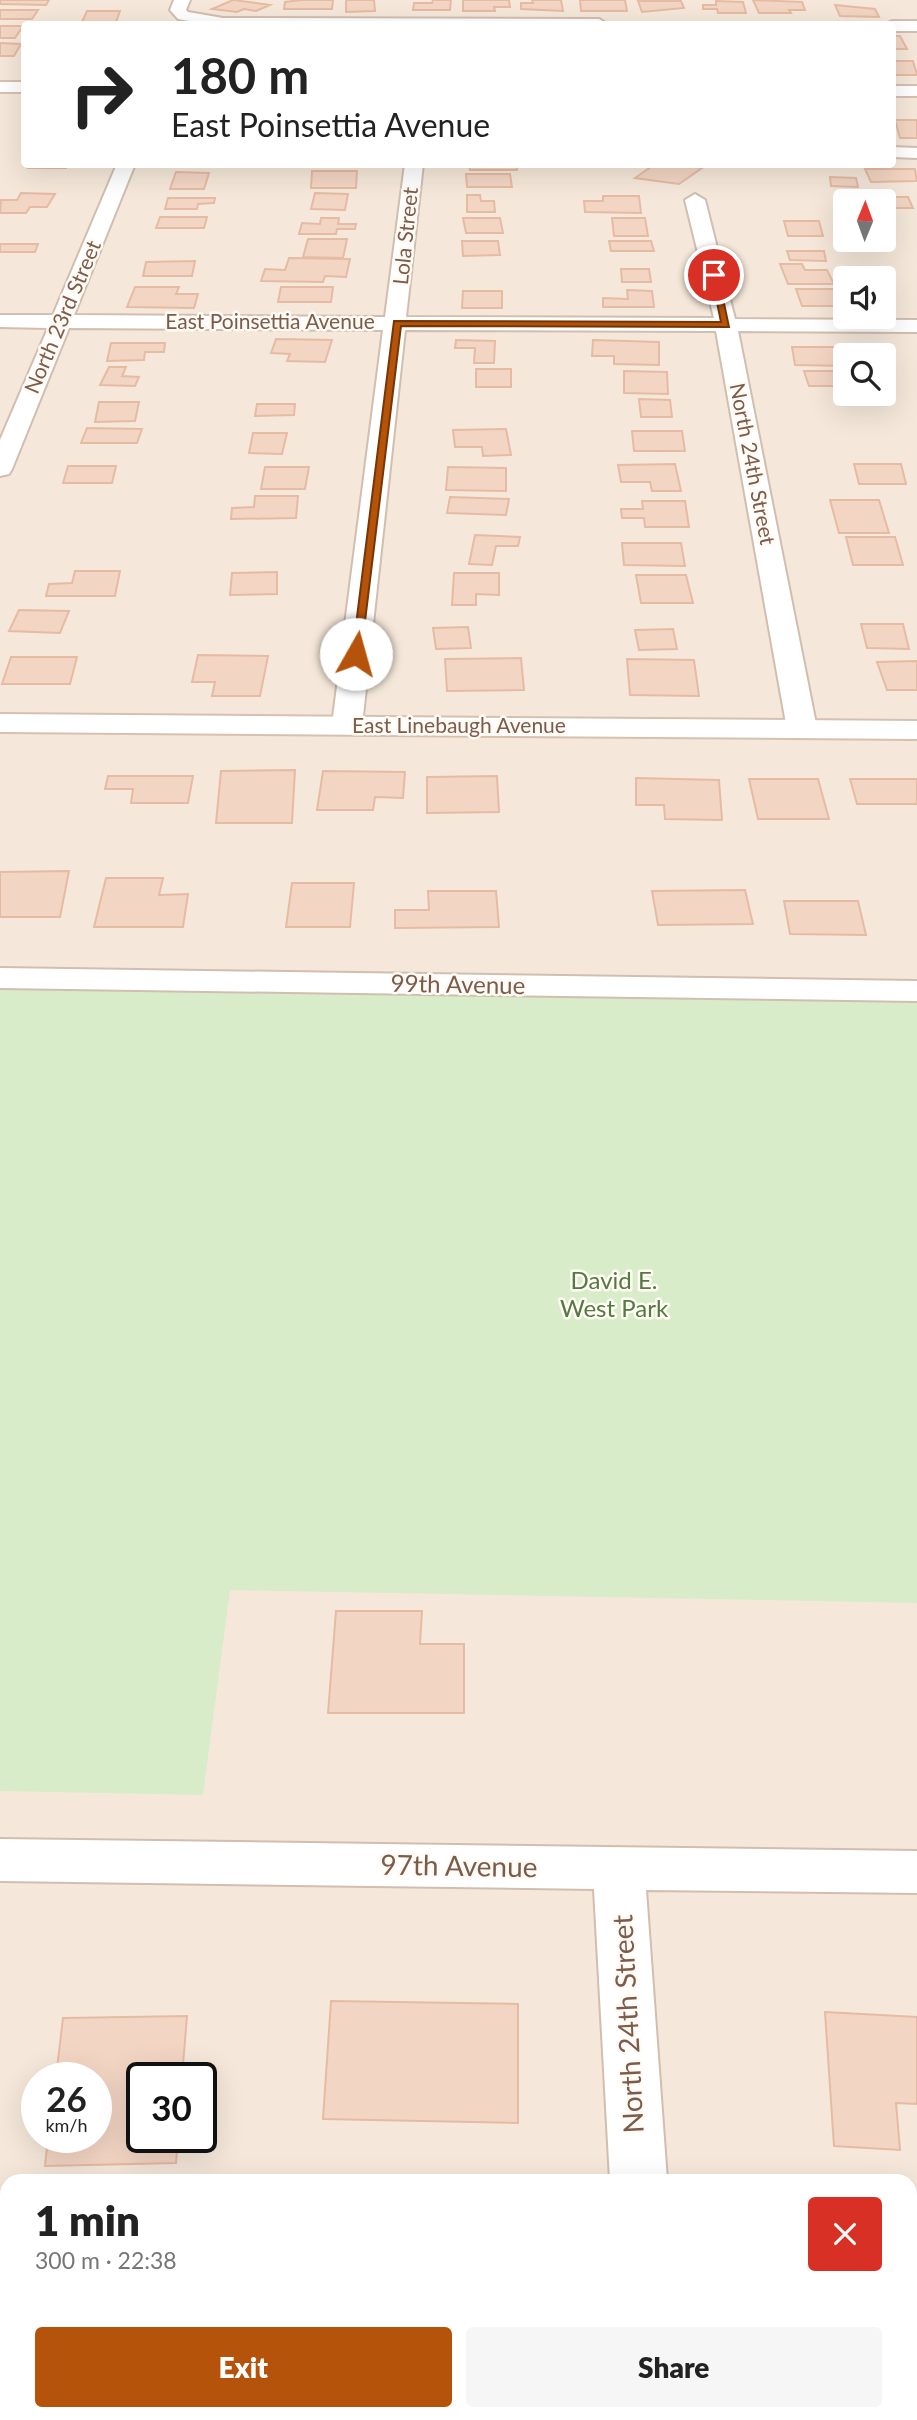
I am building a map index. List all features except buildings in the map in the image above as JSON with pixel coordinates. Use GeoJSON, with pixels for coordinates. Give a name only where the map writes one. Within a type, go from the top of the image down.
{"type":"FeatureCollection","features":[{"type":"Feature","properties":{"kind":"street"},"geometry":{"type":"LineString","coordinates":[[182,0],[178,10],[183,16],[212,21]]}},
{"type":"Feature","properties":{"kind":"street"},"geometry":{"type":"LineString","coordinates":[[896,26],[917,26]]}},
{"type":"Feature","properties":{"kind":"street"},"geometry":{"type":"LineString","coordinates":[[0,87],[21,87]]}},
{"type":"Feature","properties":{"kind":"street"},"geometry":{"type":"LineString","coordinates":[[896,91],[917,91]]}},
{"type":"Feature","properties":{"kind":"street"},"geometry":{"type":"LineString","coordinates":[[896,152],[917,153]]}},
{"type":"Feature","properties":{"kind":"street","name":"North 23rd Street"},"geometry":{"type":"LineString","coordinates":[[0,469],[124,168]]}},
{"type":"Feature","properties":{"kind":"street","name":"Lola Street"},"geometry":{"type":"LineString","coordinates":[[346,725],[397,323],[414,168]]}},
{"type":"Feature","properties":{"kind":"street","name":"North 24th Street"},"geometry":{"type":"LineString","coordinates":[[695,200],[726,325],[802,729]]}},
{"type":"Feature","properties":{"kind":"street","name":"East Poinsettia Avenue"},"geometry":{"type":"LineString","coordinates":[[0,321],[917,326]]}},
{"type":"Feature","properties":{"kind":"street","name":"East Linebaugh Avenue"},"geometry":{"type":"LineString","coordinates":[[0,723],[917,730]]}},
{"type":"Feature","properties":{"kind":"street","name":"99th Avenue"},"geometry":{"type":"LineString","coordinates":[[0,978],[917,991]]}},
{"type":"Feature","properties":{"kind":"street","name":"97th Avenue"},"geometry":{"type":"LineString","coordinates":[[0,1860],[917,1872]]}},
{"type":"Feature","properties":{"kind":"street","name":"North 24th Street"},"geometry":{"type":"LineString","coordinates":[[619,1868],[638,2174]]}},
{"type":"Feature","properties":{"kind":"shaded area"},"geometry":{"type":"Polygon","coordinates":[[[0,0],[917,0],[917,2174],[0,2174],[0,0]]]}},
{"type":"Feature","properties":{"kind":"green space","name":"David E. West Park"},"geometry":{"type":"Polygon","coordinates":[[[0,984],[917,997],[917,1603],[230,1590],[203,1795],[0,1791],[0,984]]]}},
{"type":"Feature","properties":{"kind":"route"},"geometry":{"type":"LineString","coordinates":[[356,654],[397,323],[726,325],[714,275]]}}]}
